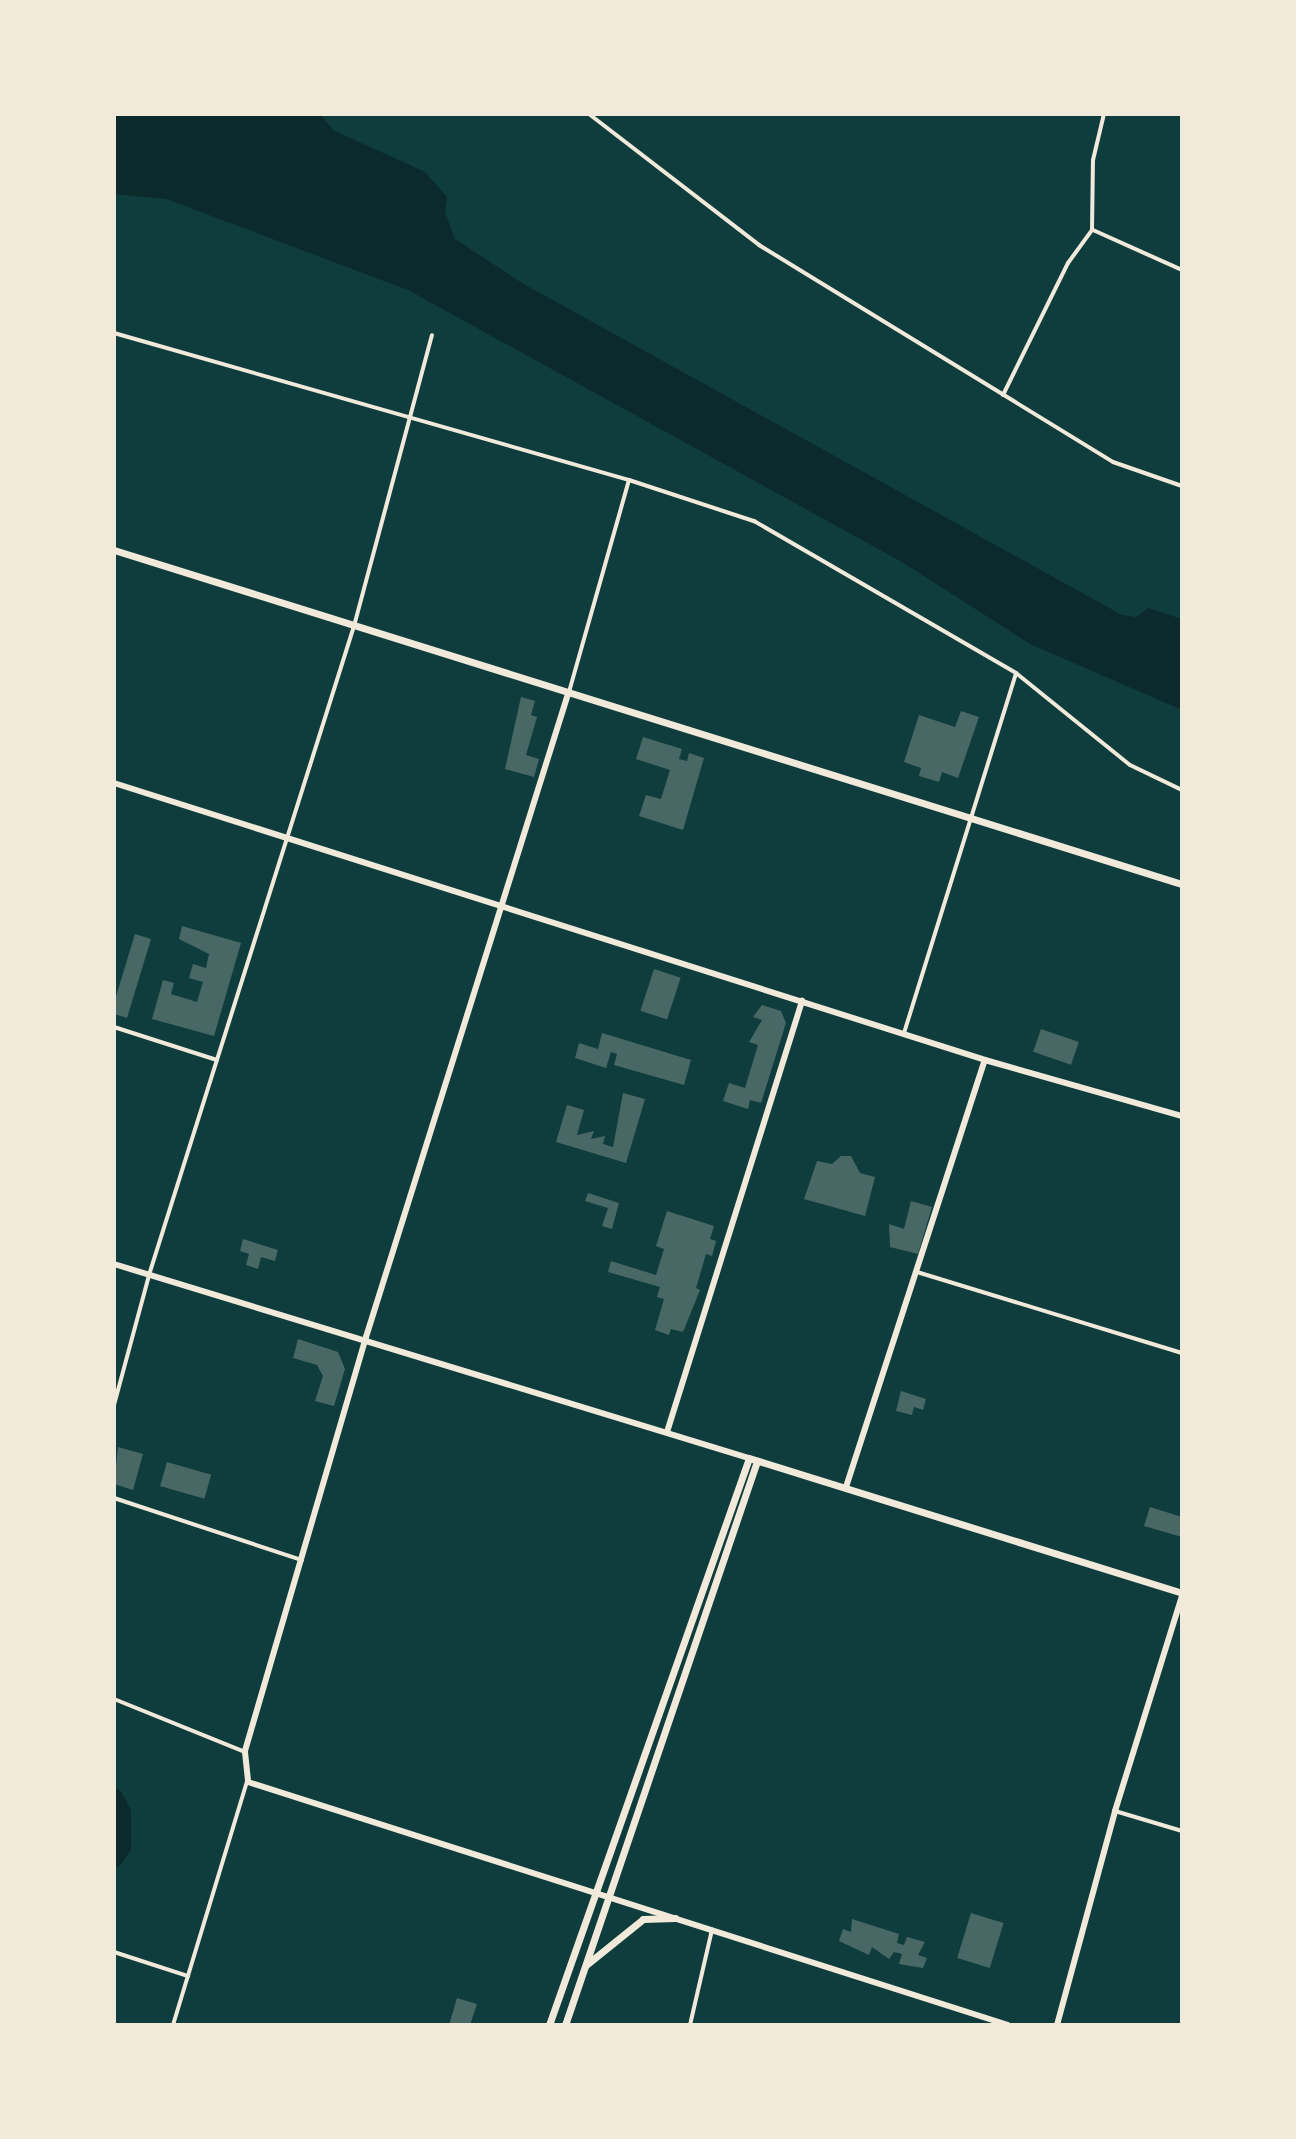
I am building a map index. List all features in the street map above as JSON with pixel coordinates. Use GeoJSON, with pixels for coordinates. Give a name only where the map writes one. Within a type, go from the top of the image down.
{"type":"FeatureCollection","features":[{"type":"Feature","properties":{"kind":"main road"},"geometry":{"type":"LineString","coordinates":[[114,550],[1182,884]]}},
{"type":"Feature","properties":{"kind":"main road"},"geometry":{"type":"LineString","coordinates":[[753,1459],[1182,1595]]}},
{"type":"Feature","properties":{"kind":"main road"},"geometry":{"type":"LineString","coordinates":[[549,2025],[753,1459]]}},
{"type":"Feature","properties":{"kind":"main road"},"geometry":{"type":"LineString","coordinates":[[565,2025],[753,1459]]}},
{"type":"Feature","properties":{"kind":"main road"},"geometry":{"type":"LineString","coordinates":[[585,1967],[643,1919],[675,1918]]}},
{"type":"Feature","properties":{"kind":"street"},"geometry":{"type":"LineString","coordinates":[[589,114],[759,245],[1113,462],[1182,486]]}},
{"type":"Feature","properties":{"kind":"street"},"geometry":{"type":"LineString","coordinates":[[1003,395],[1068,263],[1092,230],[1093,160],[1104,114]]}},
{"type":"Feature","properties":{"kind":"street"},"geometry":{"type":"LineString","coordinates":[[1092,230],[1182,270]]}},
{"type":"Feature","properties":{"kind":"street"},"geometry":{"type":"LineString","coordinates":[[114,333],[629,480],[785,536],[1016,673],[1130,765],[1182,790]]}},
{"type":"Feature","properties":{"kind":"street"},"geometry":{"type":"LineString","coordinates":[[114,1405],[149,1275],[354,626],[432,335]]}},
{"type":"Feature","properties":{"kind":"street"},"geometry":{"type":"LineString","coordinates":[[173,2025],[248,1782],[245,1752],[366,1337],[568,694],[629,480]]}},
{"type":"Feature","properties":{"kind":"street"},"geometry":{"type":"LineString","coordinates":[[904,1033],[1016,673]]}},
{"type":"Feature","properties":{"kind":"street"},"geometry":{"type":"LineString","coordinates":[[114,783],[985,1060],[1182,1116]]}},
{"type":"Feature","properties":{"kind":"street"},"geometry":{"type":"LineString","coordinates":[[667,1432],[802,1001]]}},
{"type":"Feature","properties":{"kind":"street"},"geometry":{"type":"LineString","coordinates":[[114,1027],[217,1060]]}},
{"type":"Feature","properties":{"kind":"street"},"geometry":{"type":"LineString","coordinates":[[846,1487],[985,1060]]}},
{"type":"Feature","properties":{"kind":"street"},"geometry":{"type":"LineString","coordinates":[[114,1264],[366,1337],[753,1459]]}},
{"type":"Feature","properties":{"kind":"street"},"geometry":{"type":"LineString","coordinates":[[917,1272],[1182,1353]]}},
{"type":"Feature","properties":{"kind":"street"},"geometry":{"type":"LineString","coordinates":[[114,1498],[302,1560]]}},
{"type":"Feature","properties":{"kind":"street"},"geometry":{"type":"LineString","coordinates":[[1057,2025],[1115,1811],[1182,1595]]}},
{"type":"Feature","properties":{"kind":"street"},"geometry":{"type":"LineString","coordinates":[[114,1699],[245,1752]]}},
{"type":"Feature","properties":{"kind":"street"},"geometry":{"type":"LineString","coordinates":[[248,1782],[1008,2025]]}},
{"type":"Feature","properties":{"kind":"street"},"geometry":{"type":"LineString","coordinates":[[1115,1811],[1182,1831]]}},
{"type":"Feature","properties":{"kind":"street"},"geometry":{"type":"LineString","coordinates":[[690,2025],[712,1930]]}},
{"type":"Feature","properties":{"kind":"street"},"geometry":{"type":"LineString","coordinates":[[114,1952],[188,1976]]}},
{"type":"Feature","properties":{"kind":"water"},"geometry":{"type":"Polygon","coordinates":[[[114,114],[320,114],[333,130],[425,172],[447,197],[445,212],[455,239],[522,283],[1122,615],[1136,617],[1148,608],[1182,619],[1182,710],[1030,644],[902,562],[408,290],[166,199],[114,194],[114,114]]]}},
{"type":"Feature","properties":{"kind":"building"},"geometry":{"type":"Polygon","coordinates":[[[521,697],[535,701],[531,715],[537,717],[526,755],[539,759],[534,777],[505,769],[521,697]]]}},
{"type":"Feature","properties":{"kind":"building"},"geometry":{"type":"Polygon","coordinates":[[[961,711],[979,717],[958,778],[942,772],[939,782],[919,776],[921,768],[904,762],[919,715],[955,727],[961,711]]]}},
{"type":"Feature","properties":{"kind":"building"},"geometry":{"type":"Polygon","coordinates":[[[643,737],[682,749],[679,759],[687,761],[689,753],[704,758],[683,830],[639,816],[646,795],[661,799],[670,770],[636,759],[643,737]]]}},
{"type":"Feature","properties":{"kind":"building"},"geometry":{"type":"Polygon","coordinates":[[[182,926],[241,943],[214,1036],[152,1019],[163,980],[174,983],[171,994],[197,1002],[203,982],[189,978],[193,964],[206,968],[209,954],[179,939],[182,926]]]}},
{"type":"Feature","properties":{"kind":"building"},"geometry":{"type":"Polygon","coordinates":[[[135,934],[151,939],[127,1018],[114,1014],[114,1003],[135,934]]]}},
{"type":"Feature","properties":{"kind":"building"},"geometry":{"type":"Polygon","coordinates":[[[654,969],[681,978],[667,1019],[640,1011],[654,969]]]}},
{"type":"Feature","properties":{"kind":"building"},"geometry":{"type":"Polygon","coordinates":[[[762,1005],[781,1011],[786,1023],[761,1103],[750,1100],[748,1109],[723,1101],[729,1083],[745,1088],[758,1045],[749,1042],[762,1020],[753,1017],[762,1005]]]}},
{"type":"Feature","properties":{"kind":"building"},"geometry":{"type":"Polygon","coordinates":[[[1041,1029],[1079,1042],[1071,1065],[1033,1052],[1041,1029]]]}},
{"type":"Feature","properties":{"kind":"building"},"geometry":{"type":"Polygon","coordinates":[[[602,1033],[691,1060],[684,1085],[614,1065],[617,1054],[611,1052],[606,1068],[575,1058],[579,1043],[598,1049],[602,1033]]]}},
{"type":"Feature","properties":{"kind":"building"},"geometry":{"type":"Polygon","coordinates":[[[623,1093],[645,1099],[626,1163],[556,1142],[567,1105],[584,1110],[577,1135],[594,1131],[591,1139],[605,1136],[603,1144],[613,1147],[623,1093]]]}},
{"type":"Feature","properties":{"kind":"building"},"geometry":{"type":"Polygon","coordinates":[[[841,1156],[851,1156],[860,1173],[875,1177],[865,1216],[804,1199],[817,1161],[832,1164],[841,1156]]]}},
{"type":"Feature","properties":{"kind":"building"},"geometry":{"type":"Polygon","coordinates":[[[588,1193],[619,1203],[612,1229],[602,1226],[608,1208],[585,1201],[588,1193]]]}},
{"type":"Feature","properties":{"kind":"building"},"geometry":{"type":"Polygon","coordinates":[[[911,1201],[932,1207],[918,1254],[890,1247],[889,1224],[904,1229],[911,1201]]]}},
{"type":"Feature","properties":{"kind":"building"},"geometry":{"type":"Polygon","coordinates":[[[667,1211],[714,1226],[710,1239],[716,1241],[712,1256],[706,1254],[696,1288],[700,1290],[683,1332],[671,1329],[669,1335],[655,1330],[664,1299],[657,1297],[660,1287],[608,1272],[611,1261],[656,1275],[664,1249],[656,1246],[667,1211]]]}},
{"type":"Feature","properties":{"kind":"building"},"geometry":{"type":"Polygon","coordinates":[[[243,1239],[278,1250],[275,1261],[261,1257],[258,1269],[246,1265],[249,1254],[240,1251],[243,1239]]]}},
{"type":"Feature","properties":{"kind":"building"},"geometry":{"type":"Polygon","coordinates":[[[298,1339],[338,1352],[345,1369],[334,1406],[315,1401],[323,1376],[317,1365],[293,1358],[298,1339]]]}},
{"type":"Feature","properties":{"kind":"building"},"geometry":{"type":"Polygon","coordinates":[[[901,1391],[926,1399],[923,1410],[914,1407],[912,1415],[896,1411],[901,1391]]]}},
{"type":"Feature","properties":{"kind":"building"},"geometry":{"type":"Polygon","coordinates":[[[118,1447],[143,1454],[133,1490],[114,1484],[118,1447]]]}},
{"type":"Feature","properties":{"kind":"building"},"geometry":{"type":"Polygon","coordinates":[[[167,1462],[211,1475],[204,1499],[160,1486],[167,1462]]]}},
{"type":"Feature","properties":{"kind":"building"},"geometry":{"type":"Polygon","coordinates":[[[1150,1507],[1182,1517],[1182,1537],[1144,1526],[1150,1507]]]}},
{"type":"Feature","properties":{"kind":"building"},"geometry":{"type":"Polygon","coordinates":[[[971,1913],[1004,1923],[990,1968],[957,1958],[971,1913]]]}},
{"type":"Feature","properties":{"kind":"building"},"geometry":{"type":"Polygon","coordinates":[[[852,1919],[899,1934],[897,1943],[904,1945],[907,1937],[925,1942],[918,1955],[927,1958],[923,1968],[899,1964],[902,1954],[894,1952],[889,1959],[872,1947],[869,1955],[839,1941],[843,1929],[851,1932],[852,1919]]]}},
{"type":"Feature","properties":{"kind":"building"},"geometry":{"type":"Polygon","coordinates":[[[457,1998],[477,2004],[470,2025],[449,2025],[457,1998]]]}},
{"type":"Feature","properties":{"kind":"waterway"},"geometry":{"type":"LineString","coordinates":[[114,1797],[122,1813],[122,1847],[114,1859]]}}]}
